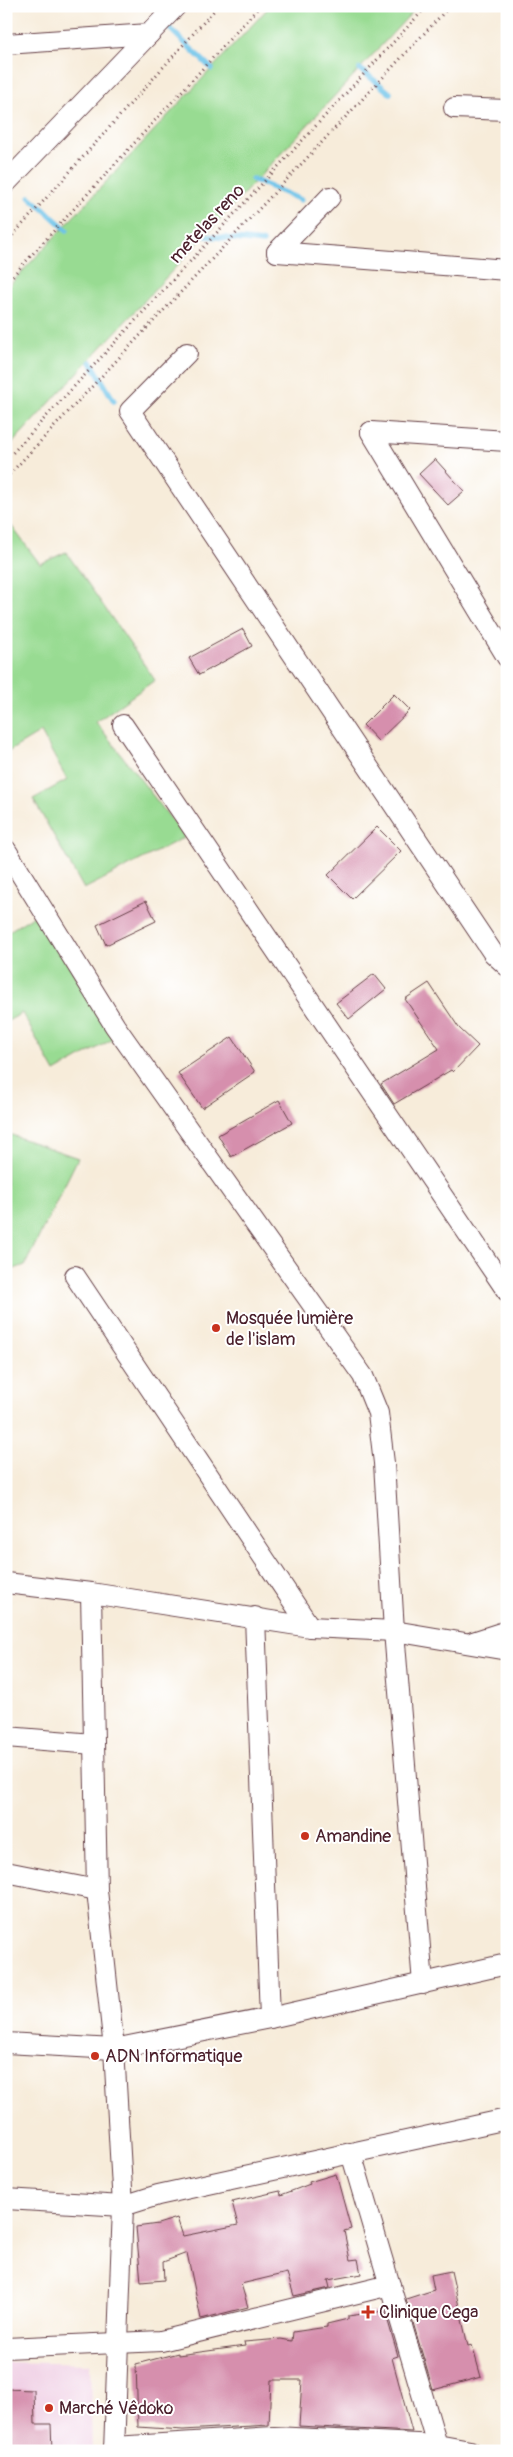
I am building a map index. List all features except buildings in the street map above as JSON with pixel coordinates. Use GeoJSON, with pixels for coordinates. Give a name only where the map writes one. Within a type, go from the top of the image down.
{"type":"FeatureCollection","features":[{"type":"Feature","properties":{"kind":"street"},"geometry":{"type":"LineString","coordinates":[[6,183],[176,6]]}},
{"type":"Feature","properties":{"kind":"street"},"geometry":{"type":"LineString","coordinates":[[6,44],[149,34]]}},
{"type":"Feature","properties":{"kind":"street"},"geometry":{"type":"LineString","coordinates":[[454,108],[507,110]]}},
{"type":"Feature","properties":{"kind":"street"},"geometry":{"type":"LineString","coordinates":[[330,197],[277,252],[507,270]]}},
{"type":"Feature","properties":{"kind":"street"},"geometry":{"type":"LineString","coordinates":[[187,353],[130,411],[493,952],[507,966]]}},
{"type":"Feature","properties":{"kind":"street"},"geometry":{"type":"LineString","coordinates":[[507,441],[371,432],[507,657]]}},
{"type":"Feature","properties":{"kind":"street"},"geometry":{"type":"LineString","coordinates":[[123,725],[507,1291]]}},
{"type":"Feature","properties":{"kind":"street"},"geometry":{"type":"LineString","coordinates":[[6,850],[115,1026],[363,1376],[378,1413],[384,1463],[394,1631],[423,1984]]}},
{"type":"Feature","properties":{"kind":"street"},"geometry":{"type":"LineString","coordinates":[[74,1276],[310,1627]]}},
{"type":"Feature","properties":{"kind":"street"},"geometry":{"type":"LineString","coordinates":[[6,1583],[91,1593],[310,1627],[394,1631],[507,1650]]}},
{"type":"Feature","properties":{"kind":"street"},"geometry":{"type":"LineString","coordinates":[[91,1593],[97,1890],[114,2049],[123,2206],[114,2449],[274,2438],[437,2445],[470,2451]]}},
{"type":"Feature","properties":{"kind":"street"},"geometry":{"type":"LineString","coordinates":[[255,1617],[270,2018]]}},
{"type":"Feature","properties":{"kind":"street"},"geometry":{"type":"LineString","coordinates":[[471,1643],[507,1631]]}},
{"type":"Feature","properties":{"kind":"street"},"geometry":{"type":"LineString","coordinates":[[6,1738],[94,1744]]}},
{"type":"Feature","properties":{"kind":"street"},"geometry":{"type":"LineString","coordinates":[[6,1872],[97,1890]]}},
{"type":"Feature","properties":{"kind":"street"},"geometry":{"type":"LineString","coordinates":[[6,2043],[114,2049],[270,2018],[507,1964]]}},
{"type":"Feature","properties":{"kind":"street"},"geometry":{"type":"LineString","coordinates":[[6,2200],[123,2206],[158,2195],[507,2119]]}},
{"type":"Feature","properties":{"kind":"street"},"geometry":{"type":"LineString","coordinates":[[351,2153],[437,2445]]}},
{"type":"Feature","properties":{"kind":"street"},"geometry":{"type":"LineString","coordinates":[[6,2348],[161,2341],[390,2286]]}},
{"type":"Feature","properties":{"kind":"path"},"geometry":{"type":"LineString","coordinates":[[6,243],[218,6]]}},
{"type":"Feature","properties":{"kind":"path"},"geometry":{"type":"LineString","coordinates":[[6,283],[260,6]]}},
{"type":"Feature","properties":{"kind":"path","name":"metelas reno"},"geometry":{"type":"LineString","coordinates":[[6,460],[427,6]]}},
{"type":"Feature","properties":{"kind":"path"},"geometry":{"type":"LineString","coordinates":[[6,478],[450,6]]}},
{"type":"Feature","properties":{"kind":"shaded area","name":"Marché Vêdoko"},"geometry":{"type":"Polygon","coordinates":[[[6,2362],[90,2364],[92,2451],[6,2451],[6,2362]]]}},
{"type":"Feature","properties":{"kind":"green space"},"geometry":{"type":"Polygon","coordinates":[[[270,6],[418,6],[6,450],[6,289],[270,6]]]}},
{"type":"Feature","properties":{"kind":"green space"},"geometry":{"type":"Polygon","coordinates":[[[10,524],[40,564],[66,552],[155,680],[96,722],[185,837],[84,889],[33,799],[67,780],[41,732],[6,753],[6,528],[10,524]]]}},
{"type":"Feature","properties":{"kind":"green space"},"geometry":{"type":"Polygon","coordinates":[[[38,913],[113,1039],[55,1072],[22,1013],[6,1022],[6,933],[38,913]]]}},
{"type":"Feature","properties":{"kind":"green space"},"geometry":{"type":"Polygon","coordinates":[[[6,1133],[78,1158],[25,1265],[6,1272],[6,1133]]]}},
{"type":"Feature","properties":{"kind":"waterway"},"geometry":{"type":"LineString","coordinates":[[164,23],[212,69]]}},
{"type":"Feature","properties":{"kind":"waterway"},"geometry":{"type":"LineString","coordinates":[[360,69],[390,93]]}},
{"type":"Feature","properties":{"kind":"waterway"},"geometry":{"type":"LineString","coordinates":[[252,179],[301,200]]}},
{"type":"Feature","properties":{"kind":"waterway"},"geometry":{"type":"LineString","coordinates":[[30,197],[67,230]]}},
{"type":"Feature","properties":{"kind":"waterway"},"geometry":{"type":"LineString","coordinates":[[206,236],[263,242]]}},
{"type":"Feature","properties":{"kind":"waterway"},"geometry":{"type":"LineString","coordinates":[[91,362],[114,401]]}},
{"type":"Feature","properties":{"kind":"place","name":"Mosquée lumière de l'islam"},"geometry":{"type":"Point","coordinates":[216,1328]}},
{"type":"Feature","properties":{"kind":"place","name":"Amandine"},"geometry":{"type":"Point","coordinates":[305,1836]}},
{"type":"Feature","properties":{"kind":"place","name":"ADN Informatique"},"geometry":{"type":"Point","coordinates":[95,2056]}},
{"type":"Feature","properties":{"kind":"place","name":"Clinique Cega"},"geometry":{"type":"Point","coordinates":[368,2312]}},
{"type":"Feature","properties":{"kind":"place","name":"Marché Vêdoko"},"geometry":{"type":"Point","coordinates":[49,2408]}}]}
